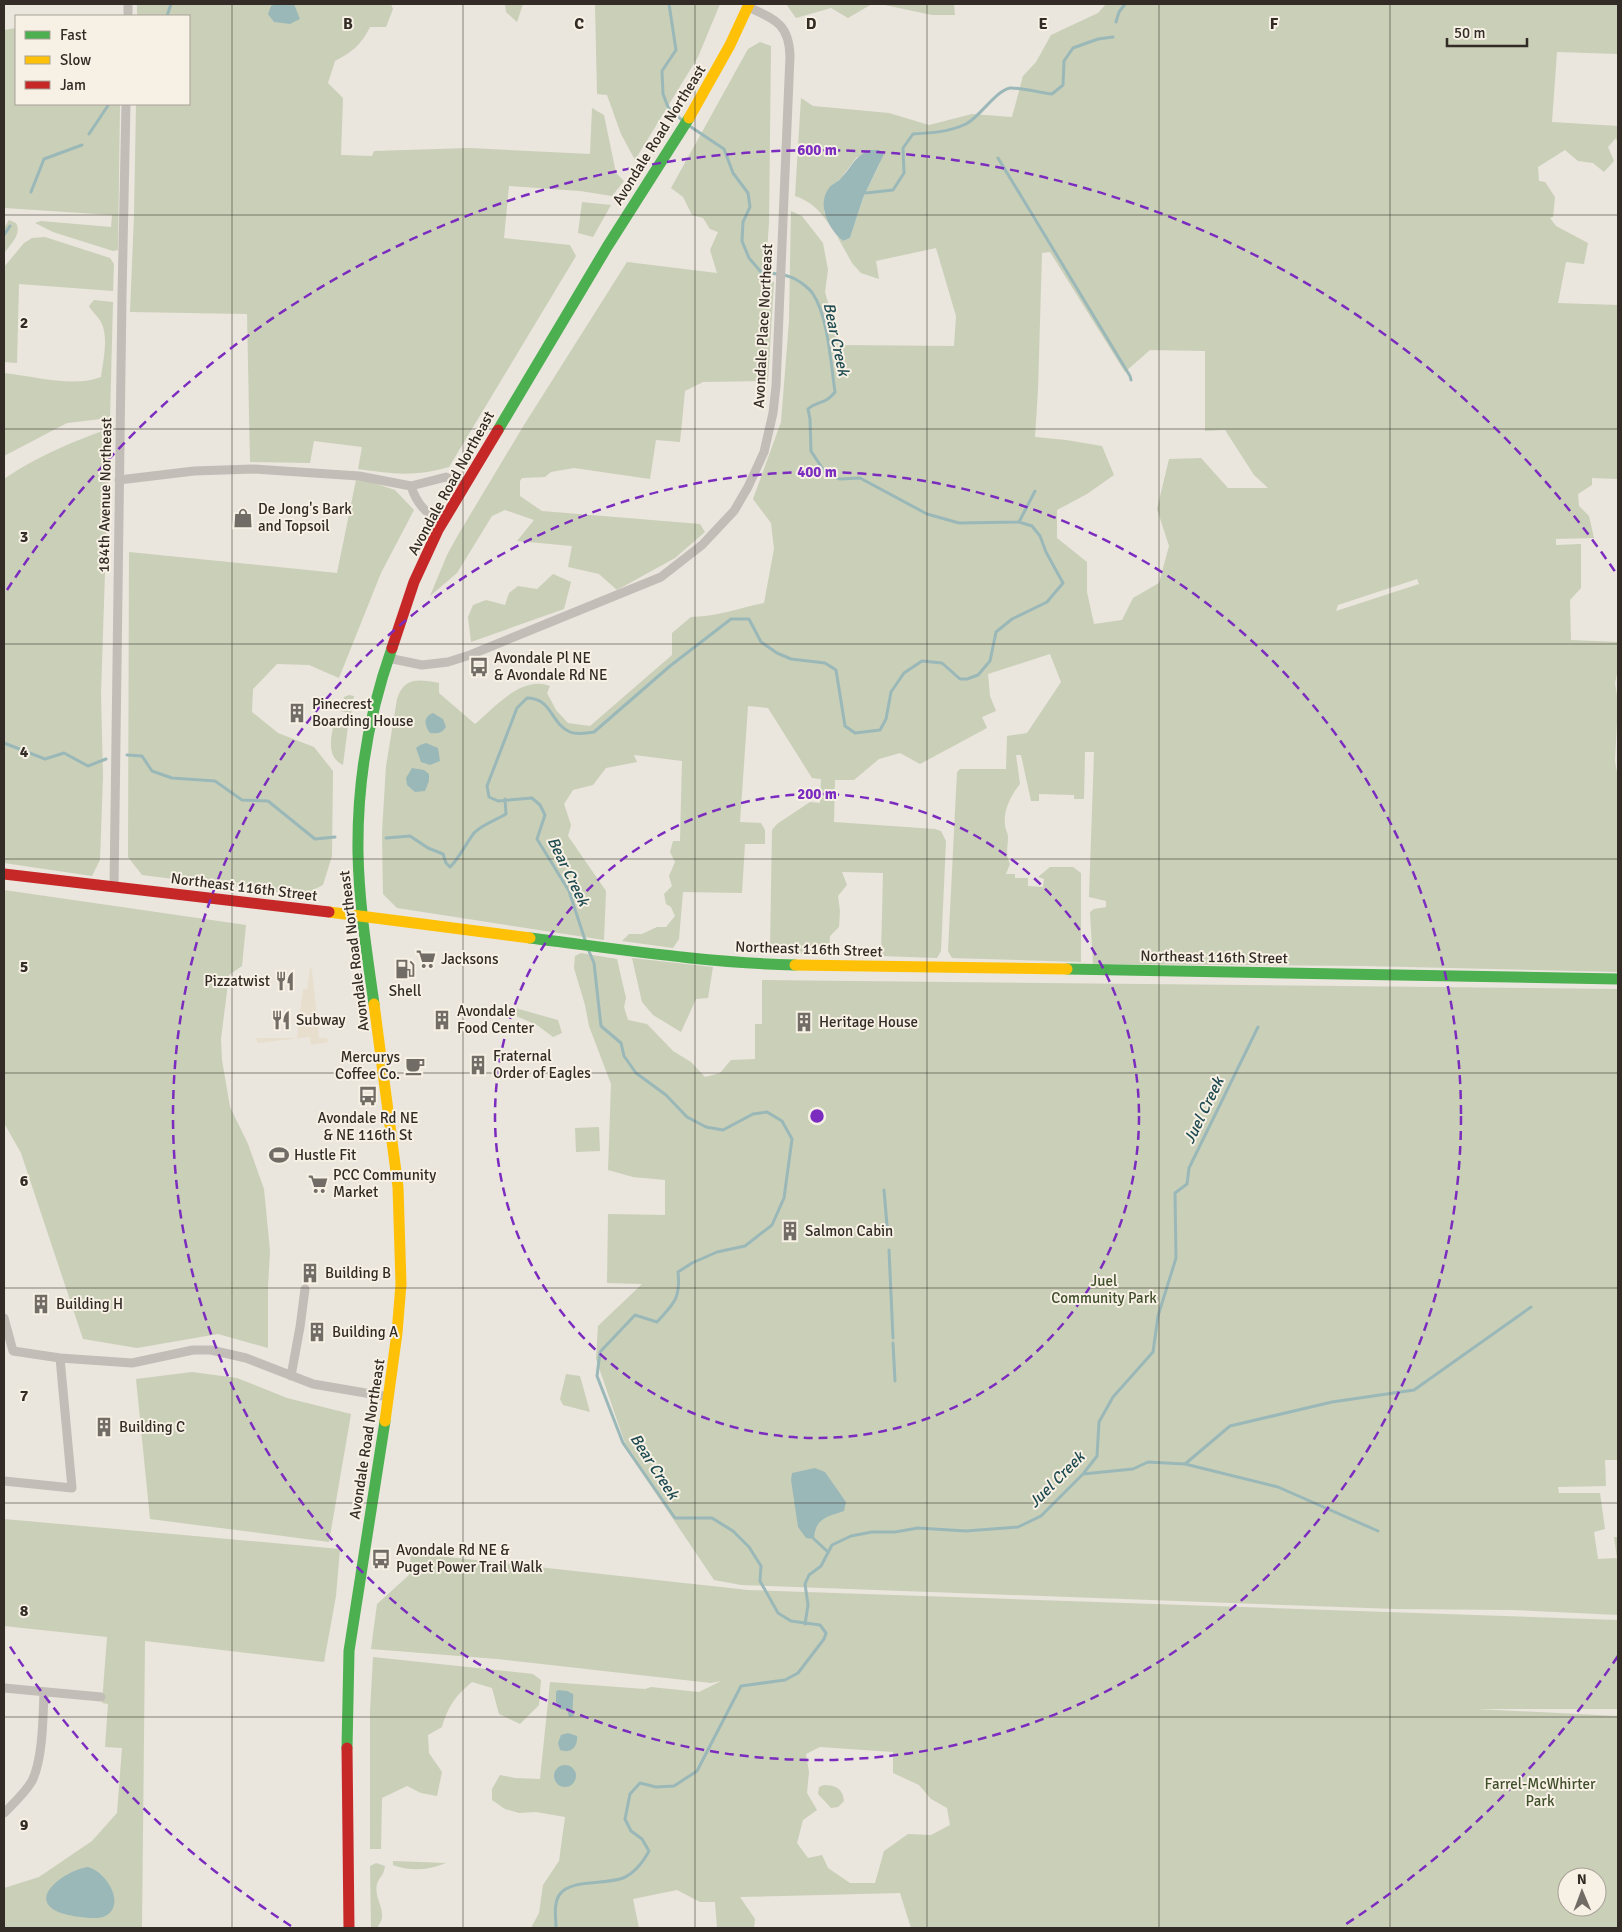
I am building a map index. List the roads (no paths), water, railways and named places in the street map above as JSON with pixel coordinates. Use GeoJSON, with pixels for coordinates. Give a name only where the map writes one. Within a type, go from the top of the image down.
{"type":"FeatureCollection","features":[{"type":"Feature","properties":{"kind":"main road","name":"Avondale Road Northeast"},"geometry":{"type":"LineString","coordinates":[[350,1928],[348,1651],[389,1397],[401,1284],[398,1187],[362,916],[358,852],[361,778],[372,720],[388,658],[414,582],[442,524],[607,246],[701,99],[730,45],[748,6]]}},
{"type":"Feature","properties":{"kind":"main road","name":"Northeast 116th Street"},"geometry":{"type":"LineString","coordinates":[[4,874],[576,942],[625,950],[766,964],[1618,979]]}},
{"type":"Feature","properties":{"kind":"street","name":"Avondale Place Northeast"},"geometry":{"type":"LineString","coordinates":[[388,658],[422,665],[448,662],[470,655],[661,577],[702,545],[734,511],[748,487],[764,452],[773,413],[776,386],[789,42],[783,29],[775,20],[748,6]]}},
{"type":"Feature","properties":{"kind":"street","name":"184th Avenue Northeast"},"geometry":{"type":"LineString","coordinates":[[114,887],[126,105]]}},
{"type":"Feature","properties":{"kind":"street"},"geometry":{"type":"LineString","coordinates":[[119,480],[194,471],[253,469],[360,476],[411,486],[446,477],[464,485]]}},
{"type":"Feature","properties":{"kind":"street"},"geometry":{"type":"LineString","coordinates":[[411,486],[415,499],[425,511],[442,524]]}},
{"type":"Feature","properties":{"kind":"street"},"geometry":{"type":"LineString","coordinates":[[291,1376],[305,1288]]}},
{"type":"Feature","properties":{"kind":"street"},"geometry":{"type":"LineString","coordinates":[[4,1318],[13,1351],[60,1358],[132,1363],[193,1350],[211,1350],[246,1358],[291,1376],[329,1388],[389,1397]]}},
{"type":"Feature","properties":{"kind":"street"},"geometry":{"type":"LineString","coordinates":[[4,1481],[72,1488],[60,1358]]}},
{"type":"Feature","properties":{"kind":"street"},"geometry":{"type":"LineString","coordinates":[[4,1688],[101,1697]]}},
{"type":"Feature","properties":{"kind":"street"},"geometry":{"type":"LineString","coordinates":[[4,1813],[17,1801],[32,1780],[38,1760],[44,1692]]}},
{"type":"Feature","properties":{"kind":"water"},"geometry":{"type":"Polygon","coordinates":[[[276,4],[294,4],[300,19],[290,24],[274,22],[268,14],[271,6],[276,4]]]}},
{"type":"Feature","properties":{"kind":"water"},"geometry":{"type":"Polygon","coordinates":[[[869,150],[879,150],[884,154],[863,198],[850,238],[843,241],[833,230],[826,217],[824,209],[825,195],[829,188],[845,174],[856,160],[869,150]]]}},
{"type":"Feature","properties":{"kind":"water"},"geometry":{"type":"Polygon","coordinates":[[[433,713],[443,719],[446,727],[440,733],[430,733],[427,727],[426,719],[433,713]]]}},
{"type":"Feature","properties":{"kind":"water"},"geometry":{"type":"Polygon","coordinates":[[[426,743],[438,748],[440,761],[430,765],[421,762],[416,748],[426,743]]]}},
{"type":"Feature","properties":{"kind":"water"},"geometry":{"type":"Polygon","coordinates":[[[412,768],[424,770],[429,774],[429,781],[425,791],[415,792],[407,785],[406,778],[412,768]]]}},
{"type":"Feature","properties":{"kind":"water"},"geometry":{"type":"Polygon","coordinates":[[[815,1468],[825,1472],[846,1502],[844,1511],[819,1522],[814,1539],[806,1538],[798,1527],[791,1480],[792,1473],[815,1468]]]}},
{"type":"Feature","properties":{"kind":"water"},"geometry":{"type":"Polygon","coordinates":[[[558,1690],[573,1694],[574,1716],[569,1717],[567,1710],[560,1709],[556,1702],[556,1692],[558,1690]]]}},
{"type":"Feature","properties":{"kind":"water"},"geometry":{"type":"Polygon","coordinates":[[[568,1733],[577,1736],[575,1746],[567,1751],[560,1750],[558,1743],[561,1735],[568,1733]]]}},
{"type":"Feature","properties":{"kind":"water"},"geometry":{"type":"Polygon","coordinates":[[[565,1765],[575,1772],[576,1776],[569,1786],[565,1787],[555,1780],[554,1776],[561,1766],[565,1765]]]}},
{"type":"Feature","properties":{"kind":"water"},"geometry":{"type":"Polygon","coordinates":[[[88,1867],[103,1876],[112,1891],[114,1906],[110,1913],[99,1918],[88,1918],[61,1913],[50,1907],[46,1900],[53,1886],[70,1873],[88,1867]]]}},
{"type":"Feature","properties":{"kind":"waterway"},"geometry":{"type":"LineString","coordinates":[[167,15],[171,4]]}},
{"type":"Feature","properties":{"kind":"waterway","name":"Bear Creek"},"geometry":{"type":"LineString","coordinates":[[586,943],[569,891],[537,839],[545,815],[540,805],[532,798],[498,801],[489,797],[487,786],[517,708],[527,698],[541,702],[558,723],[570,732],[579,734],[594,732],[670,666],[731,619],[749,619],[761,642],[777,653],[791,659],[825,663],[836,670],[845,726],[855,733],[880,730],[886,719],[891,692],[904,673],[922,661],[942,663],[960,679],[967,679],[978,675],[990,661],[996,632],[1012,619],[1047,602],[1063,583],[1046,552],[1040,536],[1032,526],[1019,522],[959,523],[927,514],[860,478],[840,479],[826,474],[811,451],[808,409],[815,404],[825,401],[835,392],[828,341],[818,303],[810,290],[797,280],[787,276],[761,272],[749,258],[742,241],[743,222],[750,207],[748,193],[733,173],[724,149],[685,123],[668,107],[663,94],[662,71],[676,50],[669,4]]}},
{"type":"Feature","properties":{"kind":"waterway"},"geometry":{"type":"LineString","coordinates":[[1116,22],[1119,12],[1125,4]]}},
{"type":"Feature","properties":{"kind":"waterway"},"geometry":{"type":"LineString","coordinates":[[866,193],[893,190],[904,173],[903,148],[913,134],[933,133],[960,127],[977,116],[1004,90],[1010,88],[1052,94],[1063,85],[1064,61],[1073,48],[1098,39],[1113,37]]}},
{"type":"Feature","properties":{"kind":"waterway"},"geometry":{"type":"LineString","coordinates":[[89,134],[108,105]]}},
{"type":"Feature","properties":{"kind":"waterway"},"geometry":{"type":"LineString","coordinates":[[31,192],[44,159],[82,145]]}},
{"type":"Feature","properties":{"kind":"waterway"},"geometry":{"type":"LineString","coordinates":[[998,158],[1131,380]]}},
{"type":"Feature","properties":{"kind":"waterway"},"geometry":{"type":"LineString","coordinates":[[4,235],[10,226]]}},
{"type":"Feature","properties":{"kind":"waterway"},"geometry":{"type":"LineString","coordinates":[[1019,522],[1035,491]]}},
{"type":"Feature","properties":{"kind":"waterway"},"geometry":{"type":"LineString","coordinates":[[4,743],[45,759],[64,753],[88,766],[106,759]]}},
{"type":"Feature","properties":{"kind":"waterway"},"geometry":{"type":"LineString","coordinates":[[127,755],[142,756],[152,771],[172,778],[215,781],[242,800],[268,801],[315,839],[335,837]]}},
{"type":"Feature","properties":{"kind":"waterway"},"geometry":{"type":"LineString","coordinates":[[386,838],[410,836],[428,848],[443,854],[446,863],[450,867],[477,830],[506,814],[505,799]]}},
{"type":"Feature","properties":{"kind":"waterway","name":"Bear Creek"},"geometry":{"type":"LineString","coordinates":[[556,1928],[556,1902],[565,1889],[580,1884],[623,1878],[635,1870],[647,1855],[649,1851],[642,1839],[631,1831],[625,1819],[630,1794],[640,1783],[656,1787],[674,1786],[697,1771],[741,1686],[785,1680],[798,1673],[824,1639],[826,1633],[820,1625],[791,1621],[778,1613],[760,1581],[761,1566],[749,1547],[733,1531],[712,1518],[675,1518],[623,1443],[597,1376],[600,1352],[635,1315],[657,1322],[675,1300],[679,1281],[678,1272],[692,1263],[717,1252],[745,1246],[772,1225],[784,1198],[792,1139],[782,1121],[767,1112],[753,1114],[723,1130],[706,1127],[687,1117],[666,1095],[636,1073],[624,1056],[621,1043],[601,1026],[594,963],[588,949]]}},
{"type":"Feature","properties":{"kind":"waterway","name":"Juel Creek"},"geometry":{"type":"LineString","coordinates":[[805,1624],[808,1605],[805,1584],[809,1575],[821,1566],[832,1545],[851,1536],[872,1532],[895,1532],[918,1528],[966,1531],[1018,1527],[1041,1516],[1083,1474],[1097,1456],[1099,1422],[1113,1397],[1153,1352],[1158,1316],[1176,1258],[1175,1193],[1187,1184],[1189,1168],[1258,1027]]}},
{"type":"Feature","properties":{"kind":"waterway"},"geometry":{"type":"LineString","coordinates":[[884,1190],[888,1237]]}},
{"type":"Feature","properties":{"kind":"waterway"},"geometry":{"type":"LineString","coordinates":[[889,1250],[893,1338]]}},
{"type":"Feature","properties":{"kind":"waterway"},"geometry":{"type":"LineString","coordinates":[[1185,1464],[1230,1426],[1332,1402],[1414,1390],[1531,1307]]}},
{"type":"Feature","properties":{"kind":"waterway"},"geometry":{"type":"LineString","coordinates":[[893,1343],[895,1381]]}},
{"type":"Feature","properties":{"kind":"waterway"},"geometry":{"type":"LineString","coordinates":[[1083,1474],[1133,1469],[1148,1462],[1185,1464],[1278,1487],[1378,1531]]}},
{"type":"Feature","properties":{"kind":"waterway"},"geometry":{"type":"LineString","coordinates":[[814,1539],[828,1552]]}},
{"type":"Feature","properties":{"kind":"place","name":"De Jong's Bark and Topsoil"},"geometry":{"type":"Point","coordinates":[243,518]}},
{"type":"Feature","properties":{"kind":"place","name":"Avondale Pl NE & Avondale Rd NE"},"geometry":{"type":"Point","coordinates":[479,667]}},
{"type":"Feature","properties":{"kind":"place","name":"Pinecrest Boarding House"},"geometry":{"type":"Point","coordinates":[297,713]}},
{"type":"Feature","properties":{"kind":"place","name":"Jacksons"},"geometry":{"type":"Point","coordinates":[426,959]}},
{"type":"Feature","properties":{"kind":"place","name":"Shell"},"geometry":{"type":"Point","coordinates":[405,969]}},
{"type":"Feature","properties":{"kind":"place","name":"Pizzatwist"},"geometry":{"type":"Point","coordinates":[285,981]}},
{"type":"Feature","properties":{"kind":"place","name":"Subway"},"geometry":{"type":"Point","coordinates":[281,1020]}},
{"type":"Feature","properties":{"kind":"place","name":"Avondale Food Center"},"geometry":{"type":"Point","coordinates":[442,1020]}},
{"type":"Feature","properties":{"kind":"place","name":"Heritage House"},"geometry":{"type":"Point","coordinates":[804,1022]}},
{"type":"Feature","properties":{"kind":"place","name":"Fraternal Order of Eagles"},"geometry":{"type":"Point","coordinates":[478,1065]}},
{"type":"Feature","properties":{"kind":"place","name":"Mercurys Coffee Co."},"geometry":{"type":"Point","coordinates":[415,1066]}},
{"type":"Feature","properties":{"kind":"place","name":"Avondale Rd NE & NE 116th St"},"geometry":{"type":"Point","coordinates":[368,1096]}},
{"type":"Feature","properties":{"kind":"place","name":"Hustle Fit"},"geometry":{"type":"Point","coordinates":[279,1155]}},
{"type":"Feature","properties":{"kind":"place","name":"PCC Community Market"},"geometry":{"type":"Point","coordinates":[318,1184]}},
{"type":"Feature","properties":{"kind":"place","name":"Salmon Cabin"},"geometry":{"type":"Point","coordinates":[790,1231]}},
{"type":"Feature","properties":{"kind":"place","name":"Building B"},"geometry":{"type":"Point","coordinates":[310,1273]}},
{"type":"Feature","properties":{"kind":"place","name":"Building H"},"geometry":{"type":"Point","coordinates":[41,1304]}},
{"type":"Feature","properties":{"kind":"place","name":"Building A"},"geometry":{"type":"Point","coordinates":[317,1332]}},
{"type":"Feature","properties":{"kind":"place","name":"Building C"},"geometry":{"type":"Point","coordinates":[104,1427]}},
{"type":"Feature","properties":{"kind":"place","name":"Avondale Rd NE & Puget Power Trail Walk"},"geometry":{"type":"Point","coordinates":[381,1559]}},
{"type":"Feature","properties":{"kind":"park label","name":"Juel Community Park"},"geometry":{"type":"Point","coordinates":[1104,1290]}},
{"type":"Feature","properties":{"kind":"park label","name":"Farrel-McWhirter Park"},"geometry":{"type":"Point","coordinates":[1540,1792]}}]}
